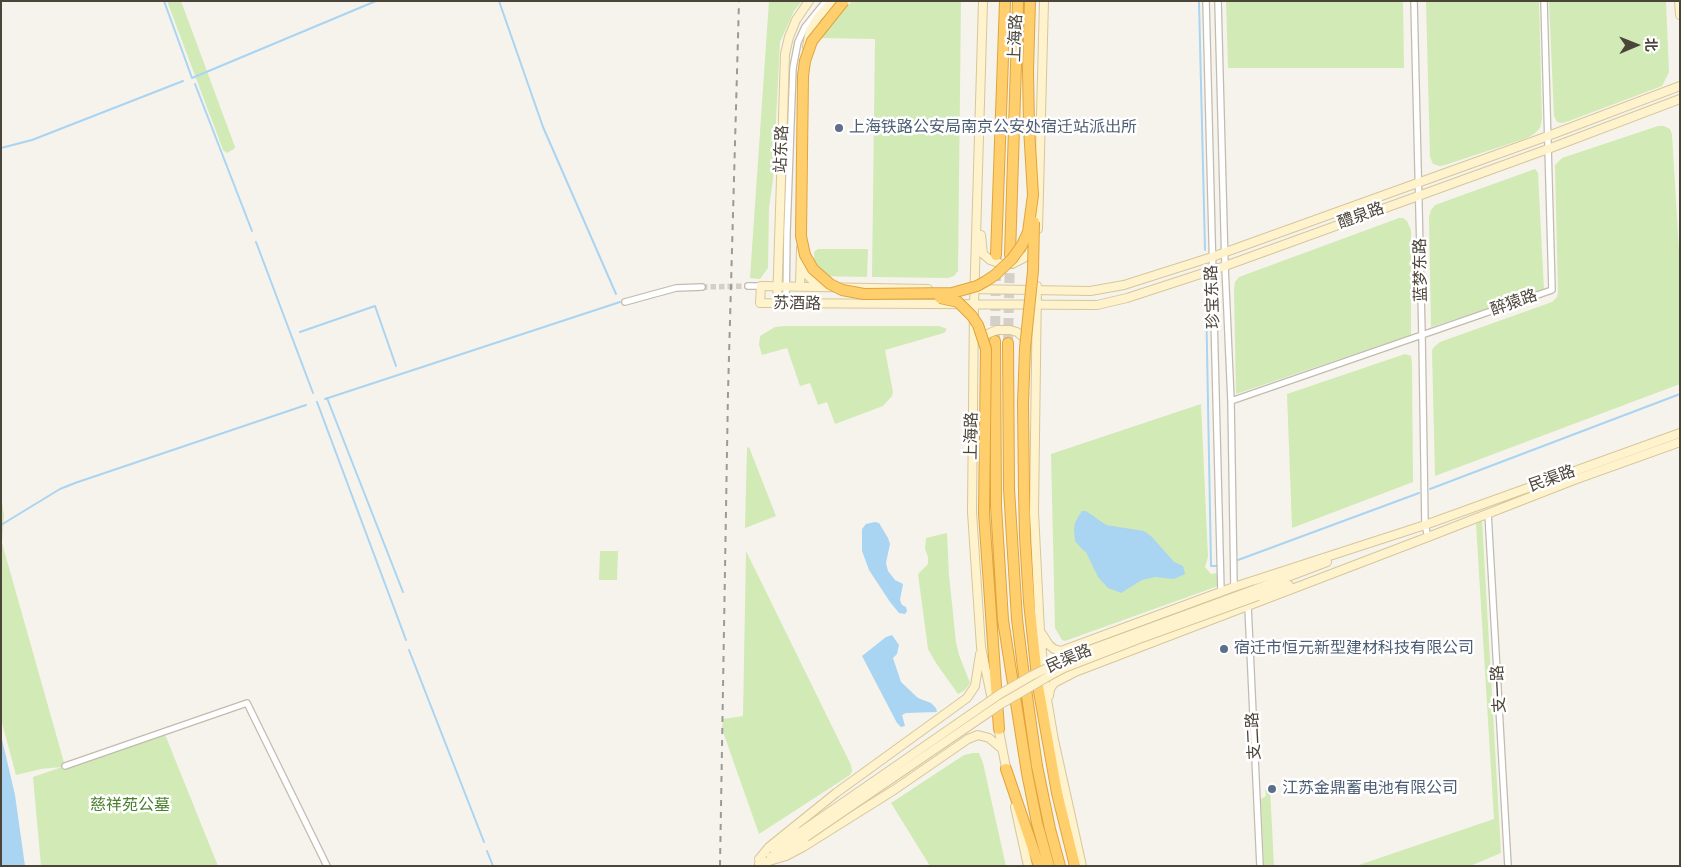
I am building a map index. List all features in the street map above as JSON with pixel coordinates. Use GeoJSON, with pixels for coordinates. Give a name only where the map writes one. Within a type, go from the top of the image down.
{"type":"FeatureCollection","features":[{"type":"Feature","properties":{"kind":"highway"},"geometry":{"type":"LineString","coordinates":[[844,1],[812,41],[805,61],[803,76],[800,236],[805,255],[813,269],[830,284],[842,290],[864,294],[952,293],[977,286],[995,276],[1012,259],[1026,238],[1031,220],[1033,195]]}},
{"type":"Feature","properties":{"kind":"highway","name":"上海路"},"geometry":{"type":"LineString","coordinates":[[996,255],[1006,1]]}},
{"type":"Feature","properties":{"kind":"highway","name":"上海路"},"geometry":{"type":"LineString","coordinates":[[1010,255],[1018,1]]}},
{"type":"Feature","properties":{"kind":"highway"},"geometry":{"type":"LineString","coordinates":[[1030,1],[1029,128],[1035,240],[1026,341],[1023,404],[1025,537],[1029,602],[1038,686],[1057,793],[1075,866]]}},
{"type":"Feature","properties":{"kind":"highway"},"geometry":{"type":"LineString","coordinates":[[887,294],[952,300],[967,310],[978,325],[986,349],[984,514],[998,729]]}},
{"type":"Feature","properties":{"kind":"highway","name":"上海路"},"geometry":{"type":"LineString","coordinates":[[995,341],[996,506],[1003,620],[1027,773],[1049,866]]}},
{"type":"Feature","properties":{"kind":"highway"},"geometry":{"type":"LineString","coordinates":[[1008,342],[1009,489],[1017,619],[1022,668],[1037,766],[1060,866]]}},
{"type":"Feature","properties":{"kind":"highway"},"geometry":{"type":"LineString","coordinates":[[1006,769],[1039,866]]}},
{"type":"Feature","properties":{"kind":"main road","name":"站东路"},"geometry":{"type":"LineString","coordinates":[[777,303],[785,54],[796,20],[810,1]]}},
{"type":"Feature","properties":{"kind":"main road","name":"站东路"},"geometry":{"type":"LineString","coordinates":[[800,286],[807,42],[810,30],[818,17],[833,1]]}},
{"type":"Feature","properties":{"kind":"main road","name":"上海路"},"geometry":{"type":"LineString","coordinates":[[983,1],[974,289],[972,512],[981,647],[1001,748],[1028,866]]}},
{"type":"Feature","properties":{"kind":"main road","name":"上海路"},"geometry":{"type":"LineString","coordinates":[[1044,1],[1036,290],[1034,512],[1040,632],[1049,711],[1069,814],[1082,866]]}},
{"type":"Feature","properties":{"kind":"main road"},"geometry":{"type":"LineString","coordinates":[[1679,1],[1680,16]]}},
{"type":"Feature","properties":{"kind":"main road","name":"醴泉路"},"geometry":{"type":"LineString","coordinates":[[1036,290],[1090,291],[1124,285],[1212,257],[1548,136],[1680,86]]}},
{"type":"Feature","properties":{"kind":"main road","name":"醴泉路"},"geometry":{"type":"LineString","coordinates":[[1036,306],[1097,305],[1126,298],[1225,266],[1680,99]]}},
{"type":"Feature","properties":{"kind":"main road"},"geometry":{"type":"LineString","coordinates":[[978,165],[981,249],[985,257],[1002,264],[1019,262],[1028,254],[1031,248],[1040,168]]}},
{"type":"Feature","properties":{"kind":"main road"},"geometry":{"type":"LineString","coordinates":[[800,265],[804,272],[819,287]]}},
{"type":"Feature","properties":{"kind":"main road","name":"苏酒路"},"geometry":{"type":"LineString","coordinates":[[1036,290],[761,286],[760,303],[1036,306]]}},
{"type":"Feature","properties":{"kind":"main road"},"geometry":{"type":"LineString","coordinates":[[973,402],[978,343],[985,335],[997,330],[1010,330],[1017,332],[1023,337],[1028,346],[1035,398]]}},
{"type":"Feature","properties":{"kind":"main road","name":"民渠路"},"geometry":{"type":"LineString","coordinates":[[1040,632],[1049,645],[1061,651],[1234,587],[1424,525],[1680,433]]}},
{"type":"Feature","properties":{"kind":"main road","name":"民渠路"},"geometry":{"type":"LineString","coordinates":[[1049,711],[1050,689],[1054,683],[1062,678],[1488,513],[1680,442]]}},
{"type":"Feature","properties":{"kind":"main road","name":"民渠路"},"geometry":{"type":"LineString","coordinates":[[756,864],[1001,704],[1064,668],[1424,525]]}},
{"type":"Feature","properties":{"kind":"main road","name":"民渠路"},"geometry":{"type":"LineString","coordinates":[[1257,592],[1428,537]]}},
{"type":"Feature","properties":{"kind":"main road"},"geometry":{"type":"LineString","coordinates":[[756,864],[769,847],[836,793],[967,698],[975,686],[981,647]]}},
{"type":"Feature","properties":{"kind":"main road"},"geometry":{"type":"LineString","coordinates":[[756,864],[786,856],[803,847],[894,790],[968,739],[978,735],[989,738],[1001,748]]}},
{"type":"Feature","properties":{"kind":"street"},"geometry":{"type":"LineString","coordinates":[[786,304],[794,55],[805,27],[826,1]]}},
{"type":"Feature","properties":{"kind":"street","name":"珍宝东路"},"geometry":{"type":"LineString","coordinates":[[1206,1],[1220,592]]}},
{"type":"Feature","properties":{"kind":"street","name":"珍宝东路"},"geometry":{"type":"LineString","coordinates":[[1218,1],[1225,266],[1231,401],[1234,587]]}},
{"type":"Feature","properties":{"kind":"street","name":"蓝梦东路"},"geometry":{"type":"LineString","coordinates":[[1414,1],[1422,335],[1424,525],[1428,537]]}},
{"type":"Feature","properties":{"kind":"street","name":"醉猿路"},"geometry":{"type":"LineString","coordinates":[[1231,401],[1552,290],[1544,1]]}},
{"type":"Feature","properties":{"kind":"street"},"geometry":{"type":"LineString","coordinates":[[748,286],[761,286]]}},
{"type":"Feature","properties":{"kind":"street"},"geometry":{"type":"LineString","coordinates":[[626,302],[676,288],[702,287]]}},
{"type":"Feature","properties":{"kind":"street","name":"支一路"},"geometry":{"type":"LineString","coordinates":[[1488,513],[1508,866]]}},
{"type":"Feature","properties":{"kind":"street","name":"支二路"},"geometry":{"type":"LineString","coordinates":[[1248,606],[1260,866]]}},
{"type":"Feature","properties":{"kind":"street"},"geometry":{"type":"LineString","coordinates":[[65,766],[248,703],[326,866]]}},
{"type":"Feature","properties":{"kind":"green space"},"geometry":{"type":"Polygon","coordinates":[[[167,1],[181,1],[235,147],[227,153],[223,150],[167,1]]]}},
{"type":"Feature","properties":{"kind":"green space"},"geometry":{"type":"Polygon","coordinates":[[[769,1],[802,1],[794,11],[780,42],[773,180],[769,207],[768,268],[760,279],[750,278],[769,1]]]}},
{"type":"Feature","properties":{"kind":"green space"},"geometry":{"type":"Polygon","coordinates":[[[852,1],[961,1],[958,271],[954,276],[948,278],[872,277],[875,39],[820,38],[852,1]]]}},
{"type":"Feature","properties":{"kind":"green space"},"geometry":{"type":"Polygon","coordinates":[[[1226,1],[1403,1],[1404,68],[1228,68],[1226,1]]]}},
{"type":"Feature","properties":{"kind":"green space"},"geometry":{"type":"Polygon","coordinates":[[[1426,1],[1539,1],[1542,119],[1540,128],[1534,134],[1445,165],[1433,164],[1430,157],[1426,1]]]}},
{"type":"Feature","properties":{"kind":"green space"},"geometry":{"type":"Polygon","coordinates":[[[1549,1],[1666,1],[1669,72],[1662,86],[1569,121],[1557,122],[1554,116],[1549,1]]]}},
{"type":"Feature","properties":{"kind":"green space"},"geometry":{"type":"Polygon","coordinates":[[[1658,126],[1670,129],[1672,134],[1680,268],[1680,384],[1435,476],[1432,350],[1440,342],[1552,302],[1557,297],[1558,292],[1555,165],[1562,158],[1658,126]]]}},
{"type":"Feature","properties":{"kind":"green space"},"geometry":{"type":"Polygon","coordinates":[[[1535,169],[1538,173],[1544,290],[1431,327],[1429,217],[1431,210],[1435,205],[1535,169]]]}},
{"type":"Feature","properties":{"kind":"green space"},"geometry":{"type":"Polygon","coordinates":[[[1399,218],[1407,221],[1411,230],[1411,335],[1236,394],[1234,289],[1235,282],[1239,277],[1399,218]]]}},
{"type":"Feature","properties":{"kind":"green space"},"geometry":{"type":"Polygon","coordinates":[[[818,249],[868,249],[867,277],[815,276],[814,252],[818,249]]]}},
{"type":"Feature","properties":{"kind":"green space"},"geometry":{"type":"Polygon","coordinates":[[[939,326],[947,329],[944,333],[885,350],[893,392],[892,396],[883,406],[835,424],[827,402],[818,405],[810,383],[800,386],[787,348],[762,355],[759,345],[760,336],[775,327],[939,326]]]}},
{"type":"Feature","properties":{"kind":"green space"},"geometry":{"type":"Polygon","coordinates":[[[1405,354],[1411,356],[1412,363],[1413,482],[1292,528],[1287,394],[1405,354]]]}},
{"type":"Feature","properties":{"kind":"green space"},"geometry":{"type":"Polygon","coordinates":[[[1201,404],[1208,557],[1205,567],[1211,574],[1217,573],[1218,586],[1065,641],[1062,640],[1055,628],[1051,454],[1201,404]]]}},
{"type":"Feature","properties":{"kind":"green space"},"geometry":{"type":"Polygon","coordinates":[[[749,447],[776,516],[745,528],[747,448],[749,447]]]}},
{"type":"Feature","properties":{"kind":"green space","name":"慈祥苑公墓"},"geometry":{"type":"Polygon","coordinates":[[[1,495],[4,516],[2,543],[65,766],[164,732],[218,866],[41,866],[33,777],[62,767],[41,769],[16,775],[1,719],[1,495]]]}},
{"type":"Feature","properties":{"kind":"green space"},"geometry":{"type":"Polygon","coordinates":[[[1482,520],[1501,853],[1470,866],[1356,866],[1494,819],[1476,524],[1482,520]]]}},
{"type":"Feature","properties":{"kind":"green space"},"geometry":{"type":"Polygon","coordinates":[[[947,533],[956,642],[970,683],[965,690],[958,694],[928,649],[918,574],[928,564],[925,549],[926,538],[947,533]]]}},
{"type":"Feature","properties":{"kind":"green space"},"geometry":{"type":"Polygon","coordinates":[[[600,551],[618,551],[617,580],[599,580],[600,551]]]}},
{"type":"Feature","properties":{"kind":"green space"},"geometry":{"type":"Polygon","coordinates":[[[746,551],[851,765],[852,771],[850,775],[759,834],[722,729],[723,719],[743,716],[746,551]]]}},
{"type":"Feature","properties":{"kind":"green space"},"geometry":{"type":"Polygon","coordinates":[[[979,753],[983,763],[1006,866],[930,866],[891,803],[964,755],[979,753]]]}},
{"type":"Feature","properties":{"kind":"green space"},"geometry":{"type":"Polygon","coordinates":[[[1270,788],[1274,866],[1264,866],[1261,799],[1266,796],[1265,790],[1270,788]]]}},
{"type":"Feature","properties":{"kind":"water"},"geometry":{"type":"Polygon","coordinates":[[[1082,511],[1086,511],[1106,525],[1144,531],[1152,537],[1174,562],[1183,566],[1185,574],[1174,579],[1155,577],[1142,580],[1121,593],[1108,588],[1098,577],[1086,552],[1075,541],[1075,523],[1082,511]]]}},
{"type":"Feature","properties":{"kind":"water"},"geometry":{"type":"Polygon","coordinates":[[[879,523],[890,544],[886,563],[888,571],[895,580],[903,584],[900,600],[902,605],[906,607],[907,611],[905,614],[899,613],[890,602],[869,570],[862,551],[862,529],[866,524],[879,523]]]}},
{"type":"Feature","properties":{"kind":"water"},"geometry":{"type":"Polygon","coordinates":[[[892,635],[899,645],[897,654],[893,658],[901,682],[918,698],[931,703],[937,712],[906,713],[902,715],[905,726],[901,727],[897,723],[862,656],[886,637],[892,635]]]}},
{"type":"Feature","properties":{"kind":"water"},"geometry":{"type":"Polygon","coordinates":[[[1,735],[15,795],[25,866],[1,866],[1,735]]]}},
{"type":"Feature","properties":{"kind":"waterway"},"geometry":{"type":"LineString","coordinates":[[164,1],[192,78],[376,1]]}},
{"type":"Feature","properties":{"kind":"waterway"},"geometry":{"type":"LineString","coordinates":[[499,1],[543,127],[616,294]]}},
{"type":"Feature","properties":{"kind":"waterway"},"geometry":{"type":"LineString","coordinates":[[1199,1],[1205,250]]}},
{"type":"Feature","properties":{"kind":"waterway"},"geometry":{"type":"LineString","coordinates":[[1,148],[32,140],[183,81]]}},
{"type":"Feature","properties":{"kind":"waterway"},"geometry":{"type":"LineString","coordinates":[[195,84],[252,231]]}},
{"type":"Feature","properties":{"kind":"waterway"},"geometry":{"type":"LineString","coordinates":[[256,242],[313,393]]}},
{"type":"Feature","properties":{"kind":"waterway"},"geometry":{"type":"LineString","coordinates":[[1206,295],[1211,566],[1217,566]]}},
{"type":"Feature","properties":{"kind":"waterway"},"geometry":{"type":"LineString","coordinates":[[325,399],[620,302]]}},
{"type":"Feature","properties":{"kind":"waterway"},"geometry":{"type":"LineString","coordinates":[[300,332],[375,306],[396,366]]}},
{"type":"Feature","properties":{"kind":"waterway"},"geometry":{"type":"LineString","coordinates":[[1430,489],[1680,394]]}},
{"type":"Feature","properties":{"kind":"waterway"},"geometry":{"type":"LineString","coordinates":[[327,398],[403,592]]}},
{"type":"Feature","properties":{"kind":"waterway"},"geometry":{"type":"LineString","coordinates":[[317,402],[406,640]]}},
{"type":"Feature","properties":{"kind":"waterway"},"geometry":{"type":"LineString","coordinates":[[1,525],[60,489],[75,483],[306,405]]}},
{"type":"Feature","properties":{"kind":"waterway"},"geometry":{"type":"LineString","coordinates":[[1238,560],[1419,493]]}},
{"type":"Feature","properties":{"kind":"waterway"},"geometry":{"type":"LineString","coordinates":[[409,650],[484,842]]}},
{"type":"Feature","properties":{"kind":"waterway"},"geometry":{"type":"LineString","coordinates":[[487,851],[493,866]]}},
{"type":"Feature","properties":{"kind":"tunnel"},"geometry":{"type":"LineString","coordinates":[[1008,343],[1010,256]]}},
{"type":"Feature","properties":{"kind":"tunnel"},"geometry":{"type":"LineString","coordinates":[[995,341],[996,269]]}},
{"type":"Feature","properties":{"kind":"tunnel"},"geometry":{"type":"LineString","coordinates":[[702,287],[748,286]]}},
{"type":"Feature","properties":{"kind":"railway"},"geometry":{"type":"LineString","coordinates":[[720,866],[728,392],[739,1]]}},
{"type":"Feature","properties":{"kind":"place","name":"上海铁路公安局南京公安处宿迁站派出所"},"geometry":{"type":"Point","coordinates":[839,128]}},
{"type":"Feature","properties":{"kind":"place","name":"宿迁市恒元新型建材科技有限公司"},"geometry":{"type":"Point","coordinates":[1224,649]}},
{"type":"Feature","properties":{"kind":"place","name":"江苏金鼎蓄电池有限公司"},"geometry":{"type":"Point","coordinates":[1272,789]}}]}
